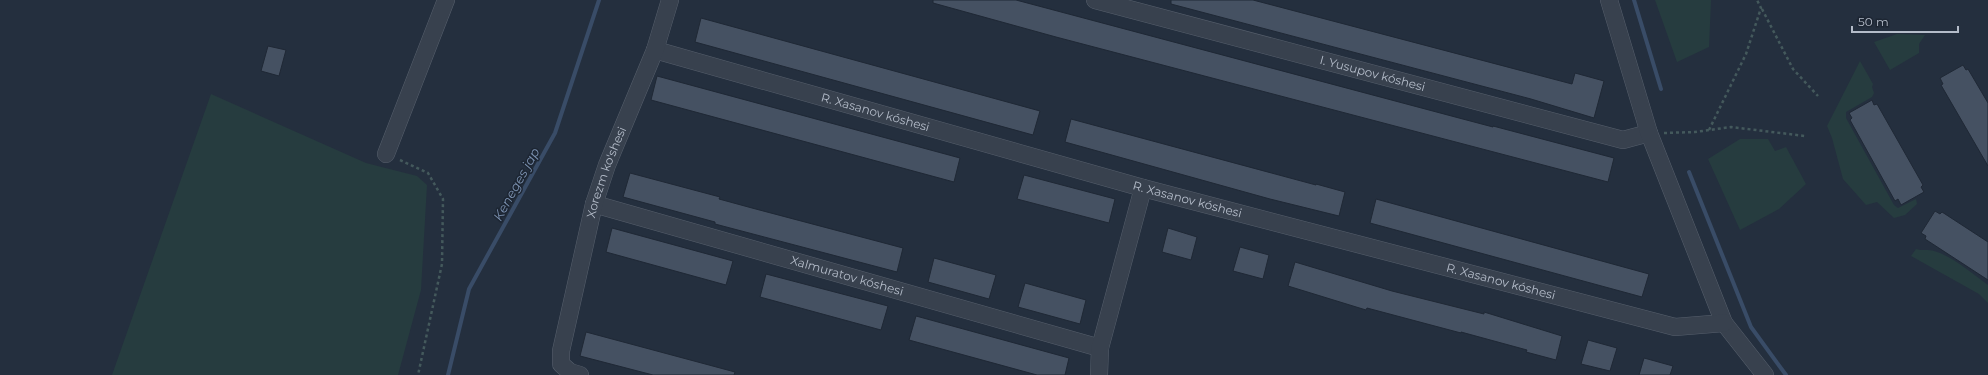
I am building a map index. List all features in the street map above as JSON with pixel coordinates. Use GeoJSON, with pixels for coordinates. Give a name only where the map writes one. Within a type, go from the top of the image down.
{"type":"FeatureCollection","features":[{"type":"Feature","properties":{"kind":"street"},"geometry":{"type":"LineString","coordinates":[[386,154],[446,0]]}},
{"type":"Feature","properties":{"kind":"street","name":"Xorezm ko'shesi"},"geometry":{"type":"LineString","coordinates":[[580,375],[570,372],[562,364],[561,351],[594,204],[607,165],[655,50],[670,0]]}},
{"type":"Feature","properties":{"kind":"street","name":"I. Yusupov kóshesi"},"geometry":{"type":"LineString","coordinates":[[1095,0],[1623,140],[1649,133]]}},
{"type":"Feature","properties":{"kind":"street"},"geometry":{"type":"LineString","coordinates":[[1609,0],[1649,133],[1724,323],[1765,375]]}},
{"type":"Feature","properties":{"kind":"street","name":"R. Xasanov kóshesi"},"geometry":{"type":"LineString","coordinates":[[655,50],[1143,188],[1675,327],[1724,323]]}},
{"type":"Feature","properties":{"kind":"street"},"geometry":{"type":"LineString","coordinates":[[1100,375],[1100,348],[1143,188]]}},
{"type":"Feature","properties":{"kind":"street","name":"Xalmuratov kóshesi"},"geometry":{"type":"LineString","coordinates":[[594,204],[1100,348]]}},
{"type":"Feature","properties":{"kind":"path"},"geometry":{"type":"LineString","coordinates":[[1757,0],[1793,69],[1818,96]]}},
{"type":"Feature","properties":{"kind":"path"},"geometry":{"type":"LineString","coordinates":[[1709,130],[1746,54],[1761,8]]}},
{"type":"Feature","properties":{"kind":"path"},"geometry":{"type":"LineString","coordinates":[[1649,133],[1709,130],[1731,127],[1805,136]]}},
{"type":"Feature","properties":{"kind":"path"},"geometry":{"type":"LineString","coordinates":[[386,154],[428,173],[443,199],[442,264],[418,375]]}},
{"type":"Feature","properties":{"kind":"green space"},"geometry":{"type":"Polygon","coordinates":[[[1655,0],[1711,0],[1709,47],[1677,62],[1655,0]]]}},
{"type":"Feature","properties":{"kind":"green space"},"geometry":{"type":"Polygon","coordinates":[[[1897,34],[1925,35],[1919,44],[1919,53],[1890,70],[1874,42],[1897,34]]]}},
{"type":"Feature","properties":{"kind":"green space"},"geometry":{"type":"Polygon","coordinates":[[[1860,61],[1873,84],[1872,87],[1874,93],[1872,97],[1846,112],[1846,118],[1894,205],[1898,208],[1916,199],[1917,204],[1905,215],[1894,218],[1877,202],[1866,205],[1843,179],[1832,138],[1827,126],[1860,61]]]}},
{"type":"Feature","properties":{"kind":"green space"},"geometry":{"type":"Polygon","coordinates":[[[211,94],[366,163],[417,176],[427,185],[421,290],[398,375],[112,375],[211,94]]]}},
{"type":"Feature","properties":{"kind":"green space"},"geometry":{"type":"Polygon","coordinates":[[[1740,139],[1768,139],[1775,151],[1786,147],[1806,184],[1779,209],[1740,230],[1708,159],[1740,139]]]}},
{"type":"Feature","properties":{"kind":"green space"},"geometry":{"type":"Polygon","coordinates":[[[1916,249],[1932,250],[1941,253],[1955,261],[1988,285],[1988,303],[1979,294],[1911,256],[1916,249]]]}},
{"type":"Feature","properties":{"kind":"building"},"geometry":{"type":"Polygon","coordinates":[[[933,0],[1016,0],[1614,158],[1608,182],[1056,37],[933,3],[933,0]]]}},
{"type":"Feature","properties":{"kind":"building"},"geometry":{"type":"Polygon","coordinates":[[[1171,0],[1253,0],[1572,84],[1575,73],[1604,81],[1594,118],[1531,99],[1171,4],[1171,0]]]}},
{"type":"Feature","properties":{"kind":"building"},"geometry":{"type":"Polygon","coordinates":[[[701,18],[1040,111],[1033,135],[695,42],[701,18]]]}},
{"type":"Feature","properties":{"kind":"building"},"geometry":{"type":"Polygon","coordinates":[[[268,46],[286,50],[279,76],[261,71],[268,46]]]}},
{"type":"Feature","properties":{"kind":"building"},"geometry":{"type":"Polygon","coordinates":[[[1963,65],[1966,70],[1968,69],[1988,103],[1988,166],[1941,85],[1943,84],[1940,78],[1963,65]]]}},
{"type":"Feature","properties":{"kind":"building"},"geometry":{"type":"Polygon","coordinates":[[[657,76],[960,158],[954,182],[651,100],[657,76]]]}},
{"type":"Feature","properties":{"kind":"building"},"geometry":{"type":"Polygon","coordinates":[[[1872,100],[1874,105],[1877,104],[1923,185],[1921,187],[1924,192],[1901,205],[1898,199],[1895,201],[1850,120],[1852,118],[1849,113],[1872,100]]]}},
{"type":"Feature","properties":{"kind":"building"},"geometry":{"type":"Polygon","coordinates":[[[1071,119],[1345,192],[1339,216],[1270,199],[1065,142],[1071,119]]]}},
{"type":"Feature","properties":{"kind":"building"},"geometry":{"type":"Polygon","coordinates":[[[630,173],[720,197],[719,199],[903,248],[897,272],[715,224],[715,222],[623,197],[630,173]]]}},
{"type":"Feature","properties":{"kind":"building"},"geometry":{"type":"Polygon","coordinates":[[[1024,175],[1115,199],[1109,223],[1017,199],[1024,175]]]}},
{"type":"Feature","properties":{"kind":"building"},"geometry":{"type":"Polygon","coordinates":[[[1376,199],[1649,274],[1642,297],[1370,223],[1376,199]]]}},
{"type":"Feature","properties":{"kind":"building"},"geometry":{"type":"Polygon","coordinates":[[[1935,211],[1940,214],[1942,212],[1988,242],[1988,280],[1925,239],[1926,236],[1921,233],[1935,211]]]}},
{"type":"Feature","properties":{"kind":"building"},"geometry":{"type":"Polygon","coordinates":[[[612,228],[733,261],[726,285],[606,252],[612,228]]]}},
{"type":"Feature","properties":{"kind":"building"},"geometry":{"type":"Polygon","coordinates":[[[1168,228],[1197,237],[1191,260],[1162,252],[1168,228]]]}},
{"type":"Feature","properties":{"kind":"building"},"geometry":{"type":"Polygon","coordinates":[[[1240,247],[1269,255],[1263,279],[1233,271],[1240,247]]]}},
{"type":"Feature","properties":{"kind":"building"},"geometry":{"type":"Polygon","coordinates":[[[934,258],[996,275],[989,299],[928,282],[934,258]]]}},
{"type":"Feature","properties":{"kind":"building"},"geometry":{"type":"Polygon","coordinates":[[[1295,262],[1392,291],[1484,314],[1484,312],[1562,336],[1556,360],[1526,352],[1527,350],[1461,332],[1367,308],[1366,310],[1288,286],[1295,262]]]}},
{"type":"Feature","properties":{"kind":"building"},"geometry":{"type":"Polygon","coordinates":[[[766,274],[888,306],[881,330],[760,297],[766,274]]]}},
{"type":"Feature","properties":{"kind":"building"},"geometry":{"type":"Polygon","coordinates":[[[1025,283],[1086,300],[1080,324],[1018,307],[1025,283]]]}},
{"type":"Feature","properties":{"kind":"building"},"geometry":{"type":"Polygon","coordinates":[[[916,316],[1069,358],[1065,375],[1037,375],[909,340],[916,316]]]}},
{"type":"Feature","properties":{"kind":"building"},"geometry":{"type":"Polygon","coordinates":[[[586,332],[735,372],[734,375],[653,375],[580,356],[586,332]]]}},
{"type":"Feature","properties":{"kind":"building"},"geometry":{"type":"Polygon","coordinates":[[[1588,340],[1617,348],[1610,371],[1581,364],[1588,340]]]}},
{"type":"Feature","properties":{"kind":"building"},"geometry":{"type":"Polygon","coordinates":[[[1644,358],[1673,366],[1670,375],[1639,375],[1644,358]]]}},
{"type":"Feature","properties":{"kind":"waterway","name":"Keneges jap"},"geometry":{"type":"LineString","coordinates":[[448,375],[469,289],[555,133],[599,0]]}},
{"type":"Feature","properties":{"kind":"waterway"},"geometry":{"type":"LineString","coordinates":[[1634,0],[1661,89]]}},
{"type":"Feature","properties":{"kind":"waterway"},"geometry":{"type":"LineString","coordinates":[[1689,172],[1751,327],[1786,375]]}}]}
